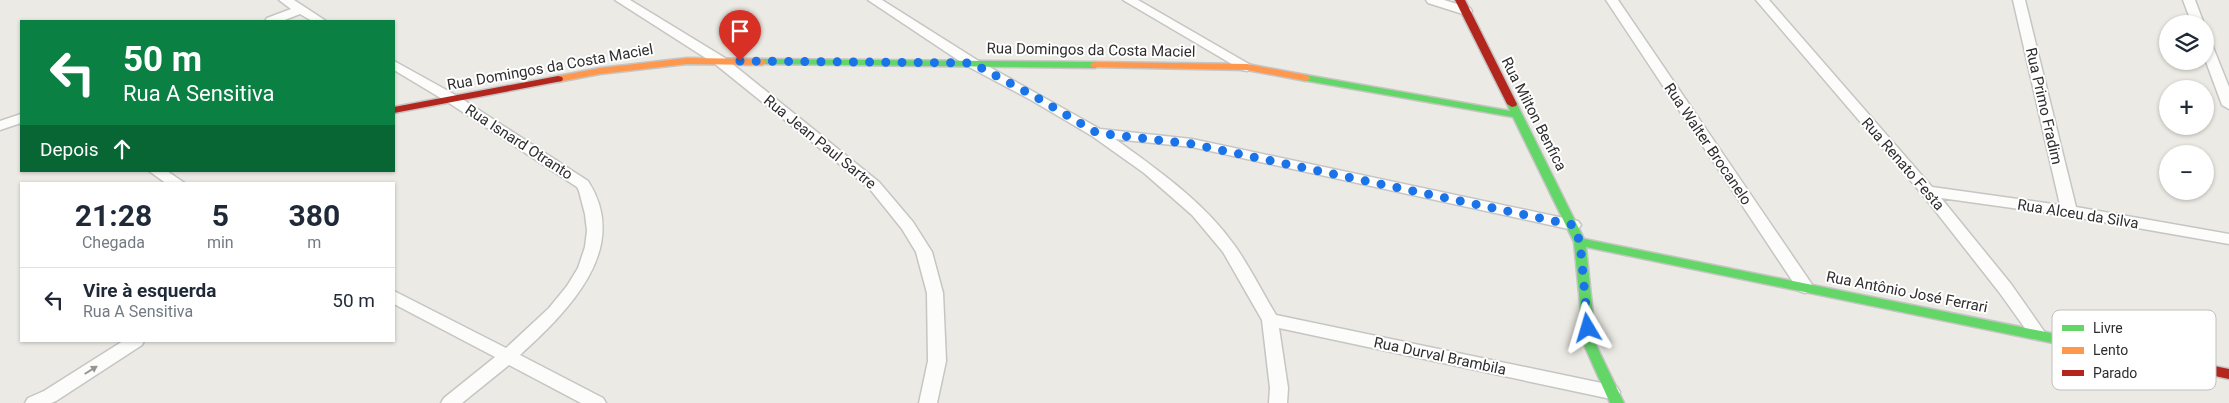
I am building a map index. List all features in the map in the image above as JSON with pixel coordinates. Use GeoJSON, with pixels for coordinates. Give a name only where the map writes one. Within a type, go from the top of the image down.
{"type":"FeatureCollection","features":[{"type":"Feature","properties":{"kind":"street"},"geometry":{"type":"LineString","coordinates":[[285,0],[318,20]]}},
{"type":"Feature","properties":{"kind":"street","name":"Rua Jean Paul Sartre"},"geometry":{"type":"LineString","coordinates":[[621,0],[720,61],[874,184],[908,226],[924,252],[935,293],[937,361],[928,403]]}},
{"type":"Feature","properties":{"kind":"street"},"geometry":{"type":"LineString","coordinates":[[874,0],[972,63],[1036,97],[1097,133],[1149,170],[1197,211],[1228,249],[1270,320],[1279,388],[1278,403]]}},
{"type":"Feature","properties":{"kind":"street"},"geometry":{"type":"LineString","coordinates":[[1129,0],[1247,66]]}},
{"type":"Feature","properties":{"kind":"street"},"geometry":{"type":"LineString","coordinates":[[1432,0],[1463,5]]}},
{"type":"Feature","properties":{"kind":"street","name":"Rua Walter Brocanelo"},"geometry":{"type":"LineString","coordinates":[[1612,0],[1805,287]]}},
{"type":"Feature","properties":{"kind":"street","name":"Rua Renato Festa"},"geometry":{"type":"LineString","coordinates":[[1762,0],[1928,191],[2005,288],[2038,334]]}},
{"type":"Feature","properties":{"kind":"street","name":"Rua Primo Fradim"},"geometry":{"type":"LineString","coordinates":[[2019,0],[2070,211]]}},
{"type":"Feature","properties":{"kind":"street"},"geometry":{"type":"LineString","coordinates":[[2189,0],[2195,15]]}},
{"type":"Feature","properties":{"kind":"street","name":"Rua Milton Benfica"},"geometry":{"type":"LineString","coordinates":[[1463,5],[1580,242],[1590,345],[1614,397]]}},
{"type":"Feature","properties":{"kind":"street"},"geometry":{"type":"LineString","coordinates":[[274,20],[300,10]]}},
{"type":"Feature","properties":{"kind":"street","name":"Rua Domingos da Costa Maciel"},"geometry":{"type":"LineString","coordinates":[[395,110],[600,71],[666,62],[720,61],[1247,66],[1517,115]]}},
{"type":"Feature","properties":{"kind":"street","name":"Rua Isnard Otranto"},"geometry":{"type":"LineString","coordinates":[[395,66],[454,100],[583,184],[592,204],[593,248],[584,272],[569,295],[543,324],[450,403]]}},
{"type":"Feature","properties":{"kind":"street"},"geometry":{"type":"LineString","coordinates":[[2214,66],[2229,105]]}},
{"type":"Feature","properties":{"kind":"street"},"geometry":{"type":"LineString","coordinates":[[0,127],[20,118]]}},
{"type":"Feature","properties":{"kind":"street"},"geometry":{"type":"LineString","coordinates":[[0,127],[20,129]]}},
{"type":"Feature","properties":{"kind":"street"},"geometry":{"type":"LineString","coordinates":[[1097,133],[1192,144],[1573,225]]}},
{"type":"Feature","properties":{"kind":"street"},"geometry":{"type":"LineString","coordinates":[[158,172],[175,182]]}},
{"type":"Feature","properties":{"kind":"street","name":"Rua Alceu da Silva"},"geometry":{"type":"LineString","coordinates":[[1928,191],[2070,211],[2229,239]]}},
{"type":"Feature","properties":{"kind":"street","name":"Rua Antônio José Ferrari"},"geometry":{"type":"LineString","coordinates":[[1580,242],[2052,337]]}},
{"type":"Feature","properties":{"kind":"street"},"geometry":{"type":"LineString","coordinates":[[395,297],[597,403]]}},
{"type":"Feature","properties":{"kind":"street","name":"Rua Durval Brambila"},"geometry":{"type":"LineString","coordinates":[[1270,320],[1614,397]]}},
{"type":"Feature","properties":{"kind":"street"},"geometry":{"type":"LineString","coordinates":[[42,401],[134,342]]}},
{"type":"Feature","properties":{"kind":"street","name":"Rua Antônio José Ferrari"},"geometry":{"type":"LineString","coordinates":[[2216,371],[2229,374]]}},
{"type":"Feature","properties":{"kind":"traffic: fast"},"geometry":{"type":"LineString","coordinates":[[762,62],[1095,65]]}},
{"type":"Feature","properties":{"kind":"traffic: fast"},"geometry":{"type":"LineString","coordinates":[[1306,78],[1517,115]]}},
{"type":"Feature","properties":{"kind":"traffic: fast"},"geometry":{"type":"LineString","coordinates":[[1512,104],[1580,242],[1590,345],[1617,403]]}},
{"type":"Feature","properties":{"kind":"traffic: fast"},"geometry":{"type":"LineString","coordinates":[[1580,242],[2052,338]]}},
{"type":"Feature","properties":{"kind":"traffic: slow"},"geometry":{"type":"LineString","coordinates":[[558,79],[600,71],[687,61],[762,62]]}},
{"type":"Feature","properties":{"kind":"traffic: slow"},"geometry":{"type":"LineString","coordinates":[[1095,65],[1247,67],[1306,78]]}},
{"type":"Feature","properties":{"kind":"traffic: jam"},"geometry":{"type":"LineString","coordinates":[[1460,0],[1512,104]]}},
{"type":"Feature","properties":{"kind":"traffic: jam"},"geometry":{"type":"LineString","coordinates":[[395,110],[558,79]]}},
{"type":"Feature","properties":{"kind":"traffic: jam"},"geometry":{"type":"LineString","coordinates":[[2216,371],[2229,374]]}},
{"type":"Feature","properties":{"kind":"route"},"geometry":{"type":"LineString","coordinates":[[740,61],[972,63],[1036,97],[1097,133],[1192,144],[1573,225],[1580,242],[1583,292],[1588,328]]}}]}
